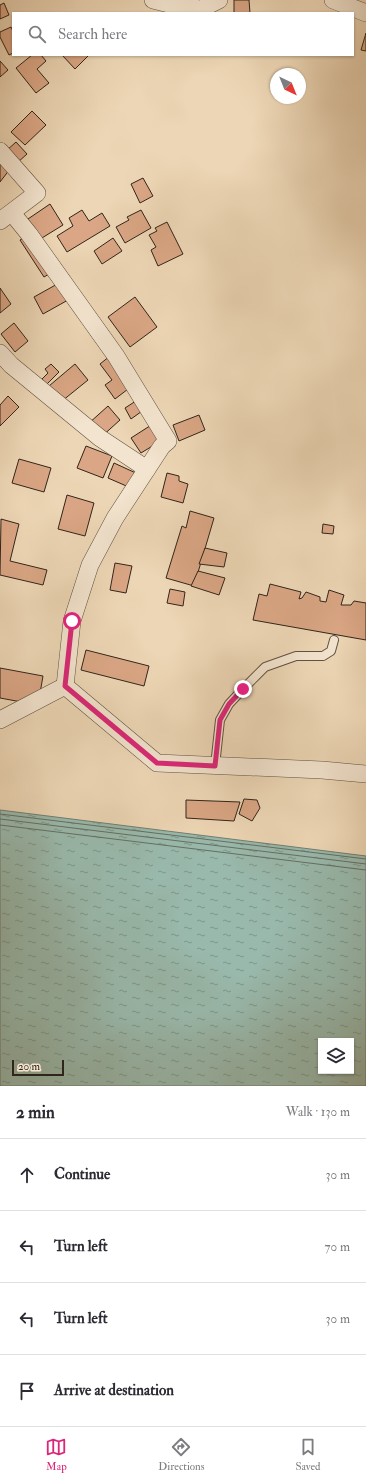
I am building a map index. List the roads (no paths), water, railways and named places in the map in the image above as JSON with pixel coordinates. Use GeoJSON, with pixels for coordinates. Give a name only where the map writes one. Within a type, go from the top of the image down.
{"type":"FeatureCollection","features":[{"type":"Feature","properties":{"kind":"street"},"geometry":{"type":"LineString","coordinates":[[153,0],[192,5],[219,0]]}},
{"type":"Feature","properties":{"kind":"street"},"geometry":{"type":"LineString","coordinates":[[333,0],[366,13]]}},
{"type":"Feature","properties":{"kind":"street"},"geometry":{"type":"LineString","coordinates":[[0,151],[37,193],[6,217],[30,234],[116,356],[168,441],[162,446],[115,518],[90,566],[72,621],[65,686]]}},
{"type":"Feature","properties":{"kind":"street"},"geometry":{"type":"LineString","coordinates":[[0,353],[11,365],[100,438],[147,469]]}},
{"type":"Feature","properties":{"kind":"street"},"geometry":{"type":"LineString","coordinates":[[0,720],[65,686]]}},
{"type":"Feature","properties":{"kind":"street"},"geometry":{"type":"LineString","coordinates":[[65,686],[157,763],[366,774]]}},
{"type":"Feature","properties":{"kind":"lane"},"geometry":{"type":"LineString","coordinates":[[215,766],[220,720],[229,704],[243,689],[265,667],[296,656],[323,656],[331,651],[334,640]]}},
{"type":"Feature","properties":{"kind":"water"},"geometry":{"type":"Polygon","coordinates":[[[0,810],[366,856],[366,1086],[0,1086],[0,810]]]}}]}
